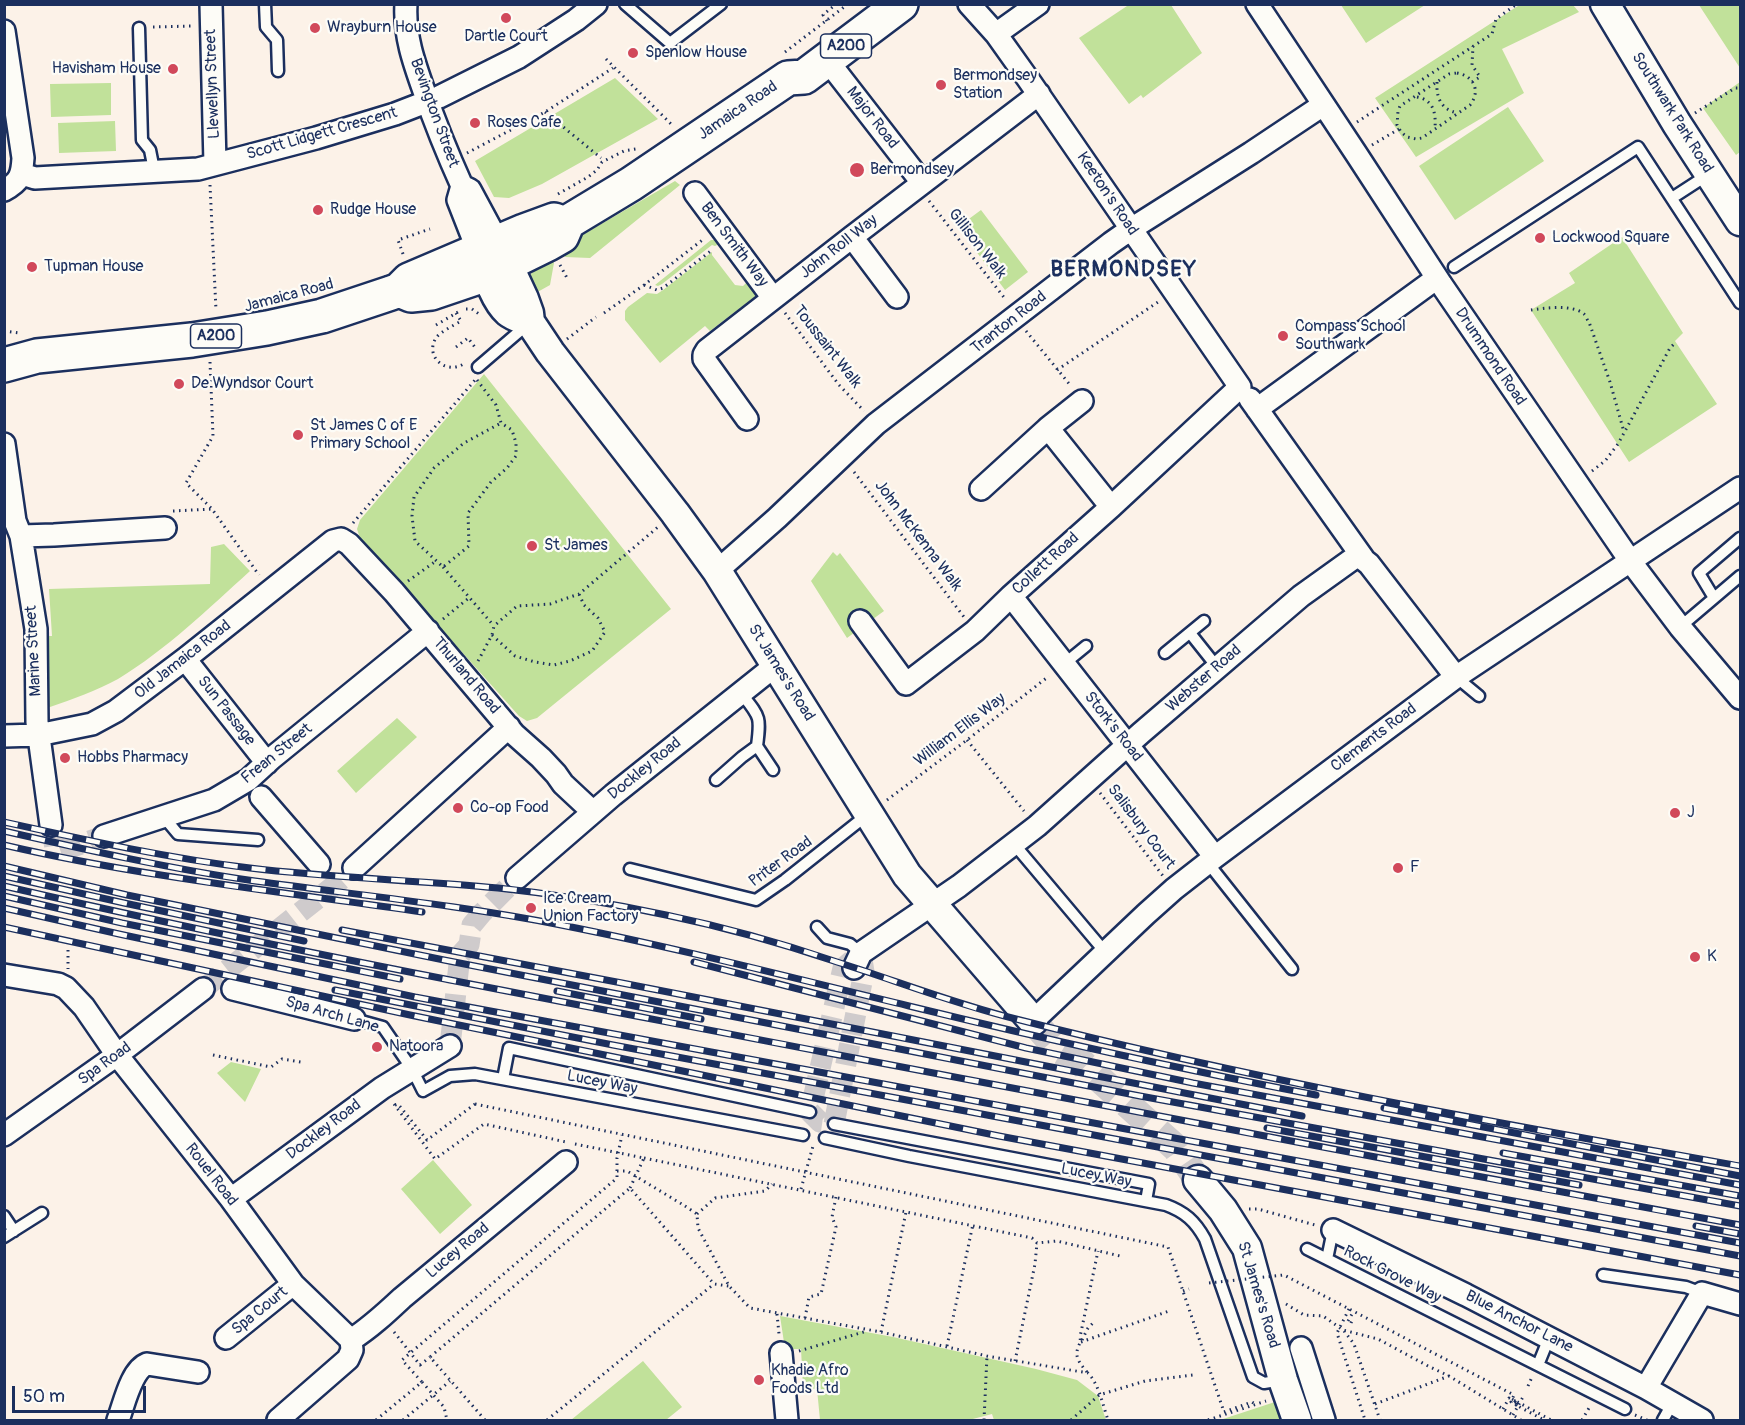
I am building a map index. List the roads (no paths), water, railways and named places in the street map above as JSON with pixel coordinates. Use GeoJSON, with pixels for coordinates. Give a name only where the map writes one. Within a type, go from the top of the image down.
{"type":"FeatureCollection","features":[{"type":"Feature","properties":{"kind":"main road","name":"Jamaica Road"},"geometry":{"type":"LineString","coordinates":[[788,78],[791,63],[870,4]]}},
{"type":"Feature","properties":{"kind":"main road","name":"Jamaica Road"},"geometry":{"type":"LineString","coordinates":[[4,364],[22,346],[192,340],[267,328],[330,314],[399,290],[409,280],[493,258],[560,237],[568,222],[632,184],[788,78],[804,77],[901,4]]}},
{"type":"Feature","properties":{"kind":"street","name":"Llewellyn Street"},"geometry":{"type":"LineString","coordinates":[[211,4],[212,164]]}},
{"type":"Feature","properties":{"kind":"street","name":"Bevington Street"},"geometry":{"type":"LineString","coordinates":[[406,4],[408,38],[412,56],[427,102],[462,186],[458,200],[493,258]]}},
{"type":"Feature","properties":{"kind":"street","name":"Scott Lidgett Crescent"},"geometry":{"type":"LineString","coordinates":[[22,174],[35,178],[198,169],[316,138],[395,114],[484,76],[519,57],[576,20],[596,4]]}},
{"type":"Feature","properties":{"kind":"street","name":"Keeton's Road"},"geometry":{"type":"LineString","coordinates":[[969,4],[996,34],[1039,94],[1174,292],[1363,558]]}},
{"type":"Feature","properties":{"kind":"street"},"geometry":{"type":"LineString","coordinates":[[996,34],[1038,4]]}},
{"type":"Feature","properties":{"kind":"street","name":"Drummond Road"},"geometry":{"type":"LineString","coordinates":[[1257,4],[1358,155],[1446,273],[1575,482],[1630,562],[1680,627],[1740,698]]}},
{"type":"Feature","properties":{"kind":"street","name":"Southwark Park Road"},"geometry":{"type":"LineString","coordinates":[[1605,4],[1677,124],[1740,221]]}},
{"type":"Feature","properties":{"kind":"street"},"geometry":{"type":"LineString","coordinates":[[4,31],[23,158],[22,174],[4,190]]}},
{"type":"Feature","properties":{"kind":"street","name":"Major Road"},"geometry":{"type":"LineString","coordinates":[[827,60],[920,179]]}},
{"type":"Feature","properties":{"kind":"street","name":"John Roll Way"},"geometry":{"type":"LineString","coordinates":[[747,419],[707,364],[704,355],[707,350],[852,237],[920,179],[1039,94]]}},
{"type":"Feature","properties":{"kind":"street","name":"Tranton Road"},"geometry":{"type":"LineString","coordinates":[[717,571],[777,518],[876,424],[1131,229],[1323,105]]}},
{"type":"Feature","properties":{"kind":"street","name":"Ben Smith Way"},"geometry":{"type":"LineString","coordinates":[[695,193],[773,298]]}},
{"type":"Feature","properties":{"kind":"street"},"geometry":{"type":"LineString","coordinates":[[852,237],[897,297]]}},
{"type":"Feature","properties":{"kind":"street","name":"St James's Road"},"geometry":{"type":"LineString","coordinates":[[493,258],[524,299],[530,322],[550,352],[717,571],[902,867],[1033,1022]]}},
{"type":"Feature","properties":{"kind":"street","name":"Collett Road"},"geometry":{"type":"LineString","coordinates":[[860,621],[906,684],[975,631],[1111,507],[1248,397],[1446,273]]}},
{"type":"Feature","properties":{"kind":"street"},"geometry":{"type":"LineString","coordinates":[[981,489],[1048,428],[1083,401]]}},
{"type":"Feature","properties":{"kind":"street"},"geometry":{"type":"LineString","coordinates":[[1048,428],[1111,507]]}},
{"type":"Feature","properties":{"kind":"street","name":"Marine Street"},"geometry":{"type":"LineString","coordinates":[[4,444],[14,528],[36,629],[38,735],[51,825]]}},
{"type":"Feature","properties":{"kind":"street","name":"Clements Road"},"geometry":{"type":"LineString","coordinates":[[1033,1022],[1174,889],[1211,860],[1456,677],[1740,488]]}},
{"type":"Feature","properties":{"kind":"street"},"geometry":{"type":"LineString","coordinates":[[14,528],[54,535],[165,528]]}},
{"type":"Feature","properties":{"kind":"street","name":"Old Jamaica Road"},"geometry":{"type":"LineString","coordinates":[[4,736],[38,735],[93,724],[116,711],[333,541],[341,539]]}},
{"type":"Feature","properties":{"kind":"street","name":"Thurland Road"},"geometry":{"type":"LineString","coordinates":[[341,539],[349,544],[394,592],[514,734],[546,763],[563,784],[593,812]]}},
{"type":"Feature","properties":{"kind":"street","name":"Webster Road"},"geometry":{"type":"LineString","coordinates":[[857,960],[981,870],[1037,826],[1301,596],[1354,558],[1359,556],[1363,558]]}},
{"type":"Feature","properties":{"kind":"street"},"geometry":{"type":"LineString","coordinates":[[1363,558],[1456,677]]}},
{"type":"Feature","properties":{"kind":"street","name":"Stork's Road"},"geometry":{"type":"LineString","coordinates":[[1011,596],[1127,746],[1211,860]]}},
{"type":"Feature","properties":{"kind":"street","name":"Frean Street"},"geometry":{"type":"LineString","coordinates":[[104,836],[162,816],[255,789],[267,763],[428,631]]}},
{"type":"Feature","properties":{"kind":"street","name":"Sun Passage"},"geometry":{"type":"LineString","coordinates":[[185,659],[267,763]]}},
{"type":"Feature","properties":{"kind":"street","name":"Dockley Road"},"geometry":{"type":"LineString","coordinates":[[517,878],[593,812],[776,665]]}},
{"type":"Feature","properties":{"kind":"street"},"geometry":{"type":"LineString","coordinates":[[354,868],[509,727]]}},
{"type":"Feature","properties":{"kind":"street"},"geometry":{"type":"LineString","coordinates":[[255,789],[319,864]]}},
{"type":"Feature","properties":{"kind":"street","name":"Rouel Road"},"geometry":{"type":"LineString","coordinates":[[4,975],[58,984],[66,988],[84,1007],[117,1055],[231,1199],[293,1284],[349,1349]]}},
{"type":"Feature","properties":{"kind":"street","name":"Spa Road"},"geometry":{"type":"LineString","coordinates":[[4,1135],[117,1055],[203,989]]}},
{"type":"Feature","properties":{"kind":"street","name":"Spa Arch Lane"},"geometry":{"type":"LineString","coordinates":[[233,989],[354,1019]]}},
{"type":"Feature","properties":{"kind":"street","name":"Dockley Road"},"geometry":{"type":"LineString","coordinates":[[231,1199],[382,1088],[450,1046]]}},
{"type":"Feature","properties":{"kind":"street","name":"Lucey Road"},"geometry":{"type":"LineString","coordinates":[[279,1420],[402,1298],[566,1162]]}},
{"type":"Feature","properties":{"kind":"street","name":"St James's Road"},"geometry":{"type":"LineString","coordinates":[[1198,1180],[1223,1209],[1243,1241],[1285,1387],[1297,1420]]}},
{"type":"Feature","properties":{"kind":"street","name":"Blue Anchor Lane"},"geometry":{"type":"LineString","coordinates":[[1328,1229],[1446,1285],[1646,1388],[1668,1412],[1702,1420]]}},
{"type":"Feature","properties":{"kind":"street","name":"Spa Court"},"geometry":{"type":"LineString","coordinates":[[226,1338],[293,1284]]}},
{"type":"Feature","properties":{"kind":"street"},"geometry":{"type":"LineString","coordinates":[[1646,1388],[1702,1293],[1740,1304]]}},
{"type":"Feature","properties":{"kind":"street"},"geometry":{"type":"LineString","coordinates":[[1301,1348],[1324,1420]]}},
{"type":"Feature","properties":{"kind":"street"},"geometry":{"type":"LineString","coordinates":[[781,1353],[788,1420]]}},
{"type":"Feature","properties":{"kind":"street"},"geometry":{"type":"LineString","coordinates":[[118,1420],[133,1380],[142,1366],[147,1364],[198,1372]]}},
{"type":"Feature","properties":{"kind":"lane"},"geometry":{"type":"LineString","coordinates":[[265,4],[266,27],[277,40],[278,71]]}},
{"type":"Feature","properties":{"kind":"lane"},"geometry":{"type":"LineString","coordinates":[[625,4],[670,43],[721,4]]}},
{"type":"Feature","properties":{"kind":"lane"},"geometry":{"type":"LineString","coordinates":[[139,28],[142,140],[150,150],[154,170]]}},
{"type":"Feature","properties":{"kind":"lane"},"geometry":{"type":"LineString","coordinates":[[1446,273],[1638,147],[1740,303]]}},
{"type":"Feature","properties":{"kind":"lane"},"geometry":{"type":"LineString","coordinates":[[1672,198],[1709,174]]}},
{"type":"Feature","properties":{"kind":"lane"},"geometry":{"type":"LineString","coordinates":[[478,367],[530,322]]}},
{"type":"Feature","properties":{"kind":"lane"},"geometry":{"type":"LineString","coordinates":[[1714,598],[1699,573],[1740,538]]}},
{"type":"Feature","properties":{"kind":"lane"},"geometry":{"type":"LineString","coordinates":[[1680,627],[1740,576]]}},
{"type":"Feature","properties":{"kind":"lane"},"geometry":{"type":"LineString","coordinates":[[1165,653],[1204,621]]}},
{"type":"Feature","properties":{"kind":"lane"},"geometry":{"type":"LineString","coordinates":[[1190,633],[1217,667]]}},
{"type":"Feature","properties":{"kind":"lane"},"geometry":{"type":"LineString","coordinates":[[1064,664],[1086,646]]}},
{"type":"Feature","properties":{"kind":"lane"},"geometry":{"type":"LineString","coordinates":[[1456,677],[1479,696]]}},
{"type":"Feature","properties":{"kind":"lane"},"geometry":{"type":"LineString","coordinates":[[741,693],[755,710],[760,724],[757,746],[773,770]]}},
{"type":"Feature","properties":{"kind":"lane"},"geometry":{"type":"LineString","coordinates":[[716,780],[757,746]]}},
{"type":"Feature","properties":{"kind":"lane","name":"Priter Road"},"geometry":{"type":"LineString","coordinates":[[630,869],[756,900],[785,880],[869,813]]}},
{"type":"Feature","properties":{"kind":"lane"},"geometry":{"type":"LineString","coordinates":[[162,816],[178,834],[258,840]]}},
{"type":"Feature","properties":{"kind":"lane"},"geometry":{"type":"LineString","coordinates":[[1014,844],[1105,952]]}},
{"type":"Feature","properties":{"kind":"lane"},"geometry":{"type":"LineString","coordinates":[[1211,860],[1292,969]]}},
{"type":"Feature","properties":{"kind":"lane"},"geometry":{"type":"LineString","coordinates":[[817,927],[827,938],[850,944],[857,960]]}},
{"type":"Feature","properties":{"kind":"lane","name":"Spa Arch Lane"},"geometry":{"type":"LineString","coordinates":[[354,1019],[383,1027],[412,1069]]}},
{"type":"Feature","properties":{"kind":"lane"},"geometry":{"type":"LineString","coordinates":[[503,1079],[509,1048],[810,1112]]}},
{"type":"Feature","properties":{"kind":"lane","name":"Lucey Way"},"geometry":{"type":"LineString","coordinates":[[412,1069],[423,1091],[450,1076],[475,1074],[803,1135]]}},
{"type":"Feature","properties":{"kind":"lane"},"geometry":{"type":"LineString","coordinates":[[834,1124],[1149,1184],[1146,1201]]}},
{"type":"Feature","properties":{"kind":"lane","name":"Lucey Way"},"geometry":{"type":"LineString","coordinates":[[820,1137],[1166,1205],[1181,1210],[1202,1232],[1205,1239],[1252,1377],[1264,1383],[1285,1387]]}},
{"type":"Feature","properties":{"kind":"lane"},"geometry":{"type":"LineString","coordinates":[[4,1237],[42,1213]]}},
{"type":"Feature","properties":{"kind":"lane"},"geometry":{"type":"LineString","coordinates":[[4,1216],[14,1231]]}},
{"type":"Feature","properties":{"kind":"lane"},"geometry":{"type":"LineString","coordinates":[[1328,1229],[1328,1259]]}},
{"type":"Feature","properties":{"kind":"lane","name":"Rock Grove Way"},"geometry":{"type":"LineString","coordinates":[[1307,1249],[1625,1409]]}},
{"type":"Feature","properties":{"kind":"lane"},"geometry":{"type":"LineString","coordinates":[[1603,1275],[1686,1287],[1702,1293]]}},
{"type":"Feature","properties":{"kind":"lane"},"geometry":{"type":"LineString","coordinates":[[1538,1365],[1549,1338]]}},
{"type":"Feature","properties":{"kind":"tunnel"},"geometry":{"type":"LineString","coordinates":[[51,825],[55,848],[58,852],[104,836]]}},
{"type":"Feature","properties":{"kind":"tunnel"},"geometry":{"type":"LineString","coordinates":[[203,989],[354,868]]}},
{"type":"Feature","properties":{"kind":"tunnel"},"geometry":{"type":"LineString","coordinates":[[450,1046],[460,955],[469,945],[472,925],[517,878]]}},
{"type":"Feature","properties":{"kind":"tunnel"},"geometry":{"type":"LineString","coordinates":[[861,953],[864,972],[834,1124],[820,1122],[810,1112],[843,968],[861,953]]}},
{"type":"Feature","properties":{"kind":"tunnel"},"geometry":{"type":"LineString","coordinates":[[1033,1021],[1057,1049],[1083,1064],[1176,1148],[1198,1180]]}},
{"type":"Feature","properties":{"kind":"railway"},"geometry":{"type":"LineString","coordinates":[[4,822],[127,848],[219,864],[312,874],[498,888],[561,896],[645,911],[752,936],[1016,1019],[1196,1062],[1376,1099],[1740,1166]]}},
{"type":"Feature","properties":{"kind":"railway"},"geometry":{"type":"LineString","coordinates":[[4,831],[192,871],[447,906],[561,925],[692,953],[1061,1042],[1316,1095]]}},
{"type":"Feature","properties":{"kind":"railway"},"geometry":{"type":"LineString","coordinates":[[4,845],[160,875],[422,912]]}},
{"type":"Feature","properties":{"kind":"railway"},"geometry":{"type":"LineString","coordinates":[[4,866],[127,895],[444,960],[1140,1096],[1740,1206]]}},
{"type":"Feature","properties":{"kind":"railway"},"geometry":{"type":"LineString","coordinates":[[4,876],[304,941]]}},
{"type":"Feature","properties":{"kind":"railway"},"geometry":{"type":"LineString","coordinates":[[4,886],[208,931],[516,993],[1740,1225]]}},
{"type":"Feature","properties":{"kind":"railway"},"geometry":{"type":"LineString","coordinates":[[4,896],[122,923],[400,979]]}},
{"type":"Feature","properties":{"kind":"railway"},"geometry":{"type":"LineString","coordinates":[[4,908],[415,997],[1740,1243]]}},
{"type":"Feature","properties":{"kind":"railway"},"geometry":{"type":"LineString","coordinates":[[4,927],[410,1015],[999,1136],[1740,1275]]}},
{"type":"Feature","properties":{"kind":"railway"},"geometry":{"type":"LineString","coordinates":[[342,930],[1302,1116]]}},
{"type":"Feature","properties":{"kind":"railway"},"geometry":{"type":"LineString","coordinates":[[694,962],[1026,1048],[1193,1083],[1740,1185]]}},
{"type":"Feature","properties":{"kind":"railway"},"geometry":{"type":"LineString","coordinates":[[335,990],[613,1045],[1740,1256]]}},
{"type":"Feature","properties":{"kind":"railway"},"geometry":{"type":"LineString","coordinates":[[557,991],[701,1019]]}},
{"type":"Feature","properties":{"kind":"railway"},"geometry":{"type":"LineString","coordinates":[[1384,1108],[1740,1176]]}},
{"type":"Feature","properties":{"kind":"railway"},"geometry":{"type":"LineString","coordinates":[[1267,1128],[1579,1185]]}},
{"type":"Feature","properties":{"kind":"railway"},"geometry":{"type":"LineString","coordinates":[[1503,1153],[1740,1196]]}},
{"type":"Feature","properties":{"kind":"railway"},"geometry":{"type":"LineString","coordinates":[[1696,1226],[1740,1234]]}},
{"type":"Feature","properties":{"kind":"place","name":"Dartle Court"},"geometry":{"type":"Point","coordinates":[506,18]}},
{"type":"Feature","properties":{"kind":"place","name":"Wrayburn House"},"geometry":{"type":"Point","coordinates":[315,28]}},
{"type":"Feature","properties":{"kind":"place","name":"Spenlow House"},"geometry":{"type":"Point","coordinates":[633,53]}},
{"type":"Feature","properties":{"kind":"place","name":"Havisham House"},"geometry":{"type":"Point","coordinates":[173,69]}},
{"type":"Feature","properties":{"kind":"place","name":"Bermondsey Station"},"geometry":{"type":"Point","coordinates":[941,85]}},
{"type":"Feature","properties":{"kind":"place","name":"Roses Cafe"},"geometry":{"type":"Point","coordinates":[475,123]}},
{"type":"Feature","properties":{"kind":"place","name":"Bermondsey"},"geometry":{"type":"Point","coordinates":[857,170]}},
{"type":"Feature","properties":{"kind":"place","name":"Rudge House"},"geometry":{"type":"Point","coordinates":[318,210]}},
{"type":"Feature","properties":{"kind":"place","name":"Lockwood Square"},"geometry":{"type":"Point","coordinates":[1540,238]}},
{"type":"Feature","properties":{"kind":"place","name":"Tupman House"},"geometry":{"type":"Point","coordinates":[32,267]}},
{"type":"Feature","properties":{"kind":"place","name":"Compass School Southwark"},"geometry":{"type":"Point","coordinates":[1283,336]}},
{"type":"Feature","properties":{"kind":"place","name":"De Wyndsor Court"},"geometry":{"type":"Point","coordinates":[179,384]}},
{"type":"Feature","properties":{"kind":"place","name":"St James C of E Primary School"},"geometry":{"type":"Point","coordinates":[298,435]}},
{"type":"Feature","properties":{"kind":"place","name":"St James"},"geometry":{"type":"Point","coordinates":[532,546]}},
{"type":"Feature","properties":{"kind":"place","name":"Hobbs Pharmacy"},"geometry":{"type":"Point","coordinates":[65,758]}},
{"type":"Feature","properties":{"kind":"place","name":"Co-op Food"},"geometry":{"type":"Point","coordinates":[458,808]}},
{"type":"Feature","properties":{"kind":"place","name":"J"},"geometry":{"type":"Point","coordinates":[1675,813]}},
{"type":"Feature","properties":{"kind":"place","name":"F"},"geometry":{"type":"Point","coordinates":[1398,868]}},
{"type":"Feature","properties":{"kind":"place","name":"Ice Cream Union Factory"},"geometry":{"type":"Point","coordinates":[531,908]}},
{"type":"Feature","properties":{"kind":"place","name":"K"},"geometry":{"type":"Point","coordinates":[1695,957]}},
{"type":"Feature","properties":{"kind":"place","name":"Natoora"},"geometry":{"type":"Point","coordinates":[377,1047]}},
{"type":"Feature","properties":{"kind":"place","name":"Khadie Afro Foods Ltd"},"geometry":{"type":"Point","coordinates":[759,1380]}},
{"type":"Feature","properties":{"kind":"district","name":"BERMONDSEY"},"geometry":{"type":"Point","coordinates":[1124,270]}}]}
